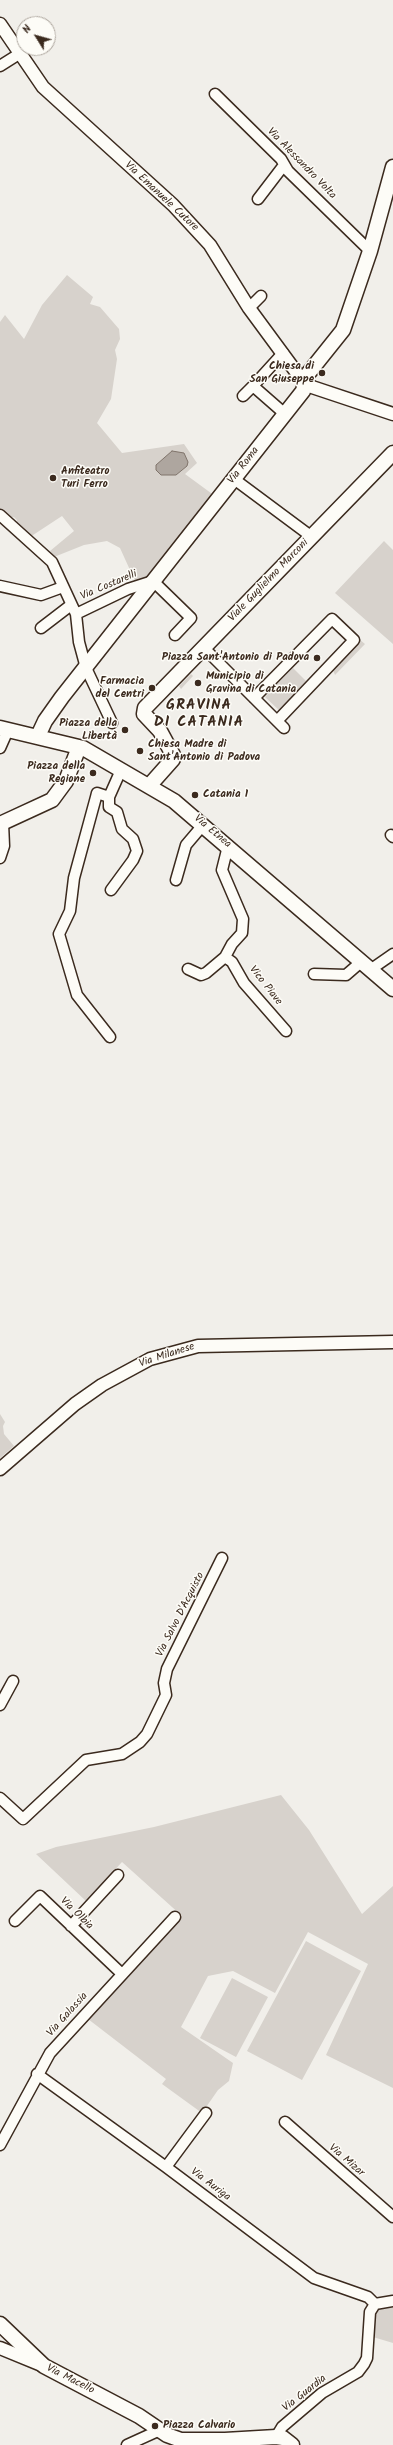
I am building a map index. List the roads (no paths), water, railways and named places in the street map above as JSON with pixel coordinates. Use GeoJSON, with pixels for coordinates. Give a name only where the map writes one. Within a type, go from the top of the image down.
{"type":"FeatureCollection","features":[{"type":"Feature","properties":{"kind":"main road","name":"Via Roma"},"geometry":{"type":"LineString","coordinates":[[38,736],[45,722],[145,586],[234,479],[303,391],[307,375],[346,325],[370,251],[393,169]]}},
{"type":"Feature","properties":{"kind":"main road","name":"Viale Guglielmo Marconi"},"geometry":{"type":"LineString","coordinates":[[149,786],[173,759],[174,755],[160,731],[144,714],[145,708],[392,456]]}},
{"type":"Feature","properties":{"kind":"main road","name":"Via Etnea"},"geometry":{"type":"LineString","coordinates":[[4,729],[79,747],[174,801],[204,825],[393,989]]}},
{"type":"Feature","properties":{"kind":"main road"},"geometry":{"type":"LineString","coordinates":[[2,824],[52,800],[66,781],[79,747]]}},
{"type":"Feature","properties":{"kind":"main road"},"geometry":{"type":"LineString","coordinates":[[0,2324],[44,2366]]}},
{"type":"Feature","properties":{"kind":"main road","name":"Via Macello"},"geometry":{"type":"LineString","coordinates":[[44,2366],[139,2416],[167,2435],[181,2440],[225,2440],[276,2437]]}},
{"type":"Feature","properties":{"kind":"main road"},"geometry":{"type":"LineString","coordinates":[[276,2437],[284,2438],[292,2445]]}},
{"type":"Feature","properties":{"kind":"street","name":"Via Emanuele Cutore"},"geometry":{"type":"LineString","coordinates":[[0,24],[16,49]]}},
{"type":"Feature","properties":{"kind":"street"},"geometry":{"type":"LineString","coordinates":[[0,66],[16,56]]}},
{"type":"Feature","properties":{"kind":"street","name":"Via Emanuele Cutore"},"geometry":{"type":"LineString","coordinates":[[20,56],[43,87],[173,206],[210,245],[249,308],[305,382]]}},
{"type":"Feature","properties":{"kind":"street","name":"Via Alessandro Volta"},"geometry":{"type":"LineString","coordinates":[[215,94],[281,159],[284,165],[370,251]]}},
{"type":"Feature","properties":{"kind":"street"},"geometry":{"type":"LineString","coordinates":[[258,199],[284,165]]}},
{"type":"Feature","properties":{"kind":"street"},"geometry":{"type":"LineString","coordinates":[[249,308],[261,296]]}},
{"type":"Feature","properties":{"kind":"street"},"geometry":{"type":"LineString","coordinates":[[243,396],[283,353]]}},
{"type":"Feature","properties":{"kind":"street"},"geometry":{"type":"LineString","coordinates":[[305,382],[312,387],[393,414]]}},
{"type":"Feature","properties":{"kind":"street"},"geometry":{"type":"LineString","coordinates":[[253,386],[285,414]]}},
{"type":"Feature","properties":{"kind":"street"},"geometry":{"type":"LineString","coordinates":[[234,479],[312,537]]}},
{"type":"Feature","properties":{"kind":"street"},"geometry":{"type":"LineString","coordinates":[[0,514],[52,562],[73,609],[79,642],[86,668],[112,723]]}},
{"type":"Feature","properties":{"kind":"street"},"geometry":{"type":"LineString","coordinates":[[0,586],[41,594],[63,587]]}},
{"type":"Feature","properties":{"kind":"street"},"geometry":{"type":"LineString","coordinates":[[145,586],[190,618],[175,635]]}},
{"type":"Feature","properties":{"kind":"street","name":"Via Costarelli"},"geometry":{"type":"LineString","coordinates":[[41,628],[73,609],[145,586]]}},
{"type":"Feature","properties":{"kind":"street"},"geometry":{"type":"LineString","coordinates":[[204,648],[254,698],[281,725],[354,640],[332,619],[254,698]]}},
{"type":"Feature","properties":{"kind":"street"},"geometry":{"type":"LineString","coordinates":[[0,748],[4,729]]}},
{"type":"Feature","properties":{"kind":"street"},"geometry":{"type":"LineString","coordinates":[[111,890],[133,860],[137,851],[134,839],[122,829],[117,812],[109,807],[109,797],[121,770]]}},
{"type":"Feature","properties":{"kind":"street"},"geometry":{"type":"LineString","coordinates":[[109,797],[97,793],[74,878],[70,911],[59,934],[77,995],[110,1037]]}},
{"type":"Feature","properties":{"kind":"street"},"geometry":{"type":"LineString","coordinates":[[0,858],[4,846],[2,824]]}},
{"type":"Feature","properties":{"kind":"street"},"geometry":{"type":"LineString","coordinates":[[176,880],[186,845],[204,825]]}},
{"type":"Feature","properties":{"kind":"street"},"geometry":{"type":"LineString","coordinates":[[188,969],[201,975],[225,957],[232,944],[242,933],[243,920],[222,870],[228,846]]}},
{"type":"Feature","properties":{"kind":"street"},"geometry":{"type":"LineString","coordinates":[[314,974],[326,976],[335,973],[346,975],[393,954]]}},
{"type":"Feature","properties":{"kind":"street","name":"Vico Piave"},"geometry":{"type":"LineString","coordinates":[[225,957],[232,962],[244,983],[286,1031]]}},
{"type":"Feature","properties":{"kind":"street","name":"Via Milanese"},"geometry":{"type":"LineString","coordinates":[[0,1469],[75,1404],[102,1384],[150,1359],[198,1346],[393,1342]]}},
{"type":"Feature","properties":{"kind":"street","name":"Via Salvo D'Acquisto"},"geometry":{"type":"LineString","coordinates":[[0,1798],[23,1819],[86,1760],[122,1754],[140,1742],[147,1734],[166,1695],[164,1683],[167,1669],[222,1558]]}},
{"type":"Feature","properties":{"kind":"street"},"geometry":{"type":"LineString","coordinates":[[0,1705],[13,1680]]}},
{"type":"Feature","properties":{"kind":"street"},"geometry":{"type":"LineString","coordinates":[[71,1926],[118,1875]]}},
{"type":"Feature","properties":{"kind":"street","name":"Via Olbia"},"geometry":{"type":"LineString","coordinates":[[15,1921],[40,1896],[122,1974]]}},
{"type":"Feature","properties":{"kind":"street","name":"Via Galassia"},"geometry":{"type":"LineString","coordinates":[[0,2145],[37,2074],[50,2053],[175,1917]]}},
{"type":"Feature","properties":{"kind":"street","name":"Via Auriga"},"geometry":{"type":"LineString","coordinates":[[37,2074],[166,2167],[314,2278],[368,2297],[375,2304]]}},
{"type":"Feature","properties":{"kind":"street"},"geometry":{"type":"LineString","coordinates":[[166,2167],[206,2113]]}},
{"type":"Feature","properties":{"kind":"street","name":"Via Mizar"},"geometry":{"type":"LineString","coordinates":[[285,2122],[393,2217]]}},
{"type":"Feature","properties":{"kind":"street"},"geometry":{"type":"LineString","coordinates":[[375,2304],[393,2301]]}},
{"type":"Feature","properties":{"kind":"street","name":"Via Guardia"},"geometry":{"type":"LineString","coordinates":[[276,2437],[282,2427],[322,2393],[358,2372],[364,2364],[367,2358],[370,2312],[375,2304]]}},
{"type":"Feature","properties":{"kind":"street","name":"Via Macello"},"geometry":{"type":"LineString","coordinates":[[0,2348],[44,2366]]}},
{"type":"Feature","properties":{"kind":"street"},"geometry":{"type":"LineString","coordinates":[[127,2445],[160,2430]]}},
{"type":"Feature","properties":{"kind":"place","name":"Chiesa di San Giuseppe"},"geometry":{"type":"Point","coordinates":[322,373]}},
{"type":"Feature","properties":{"kind":"place","name":"Anfiteatro Turi Ferro"},"geometry":{"type":"Point","coordinates":[53,478]}},
{"type":"Feature","properties":{"kind":"place","name":"Piazza Sant'Antonio di Padova"},"geometry":{"type":"Point","coordinates":[317,658]}},
{"type":"Feature","properties":{"kind":"place","name":"Municipio di Gravina di Catania"},"geometry":{"type":"Point","coordinates":[198,683]}},
{"type":"Feature","properties":{"kind":"place","name":"Farmacia del Centri"},"geometry":{"type":"Point","coordinates":[152,688]}},
{"type":"Feature","properties":{"kind":"place","name":"Piazza della Libertà"},"geometry":{"type":"Point","coordinates":[125,730]}},
{"type":"Feature","properties":{"kind":"place","name":"Chiesa Madre di Sant'Antonio di Padova"},"geometry":{"type":"Point","coordinates":[140,751]}},
{"type":"Feature","properties":{"kind":"place","name":"Piazza della Regione"},"geometry":{"type":"Point","coordinates":[93,773]}},
{"type":"Feature","properties":{"kind":"place","name":"Catania 1"},"geometry":{"type":"Point","coordinates":[195,795]}},
{"type":"Feature","properties":{"kind":"place","name":"Piazza Calvario"},"geometry":{"type":"Point","coordinates":[155,2426]}},
{"type":"Feature","properties":{"kind":"district","name":"GRAVINA DI CATANIA"},"geometry":{"type":"Point","coordinates":[199,714]}}]}
